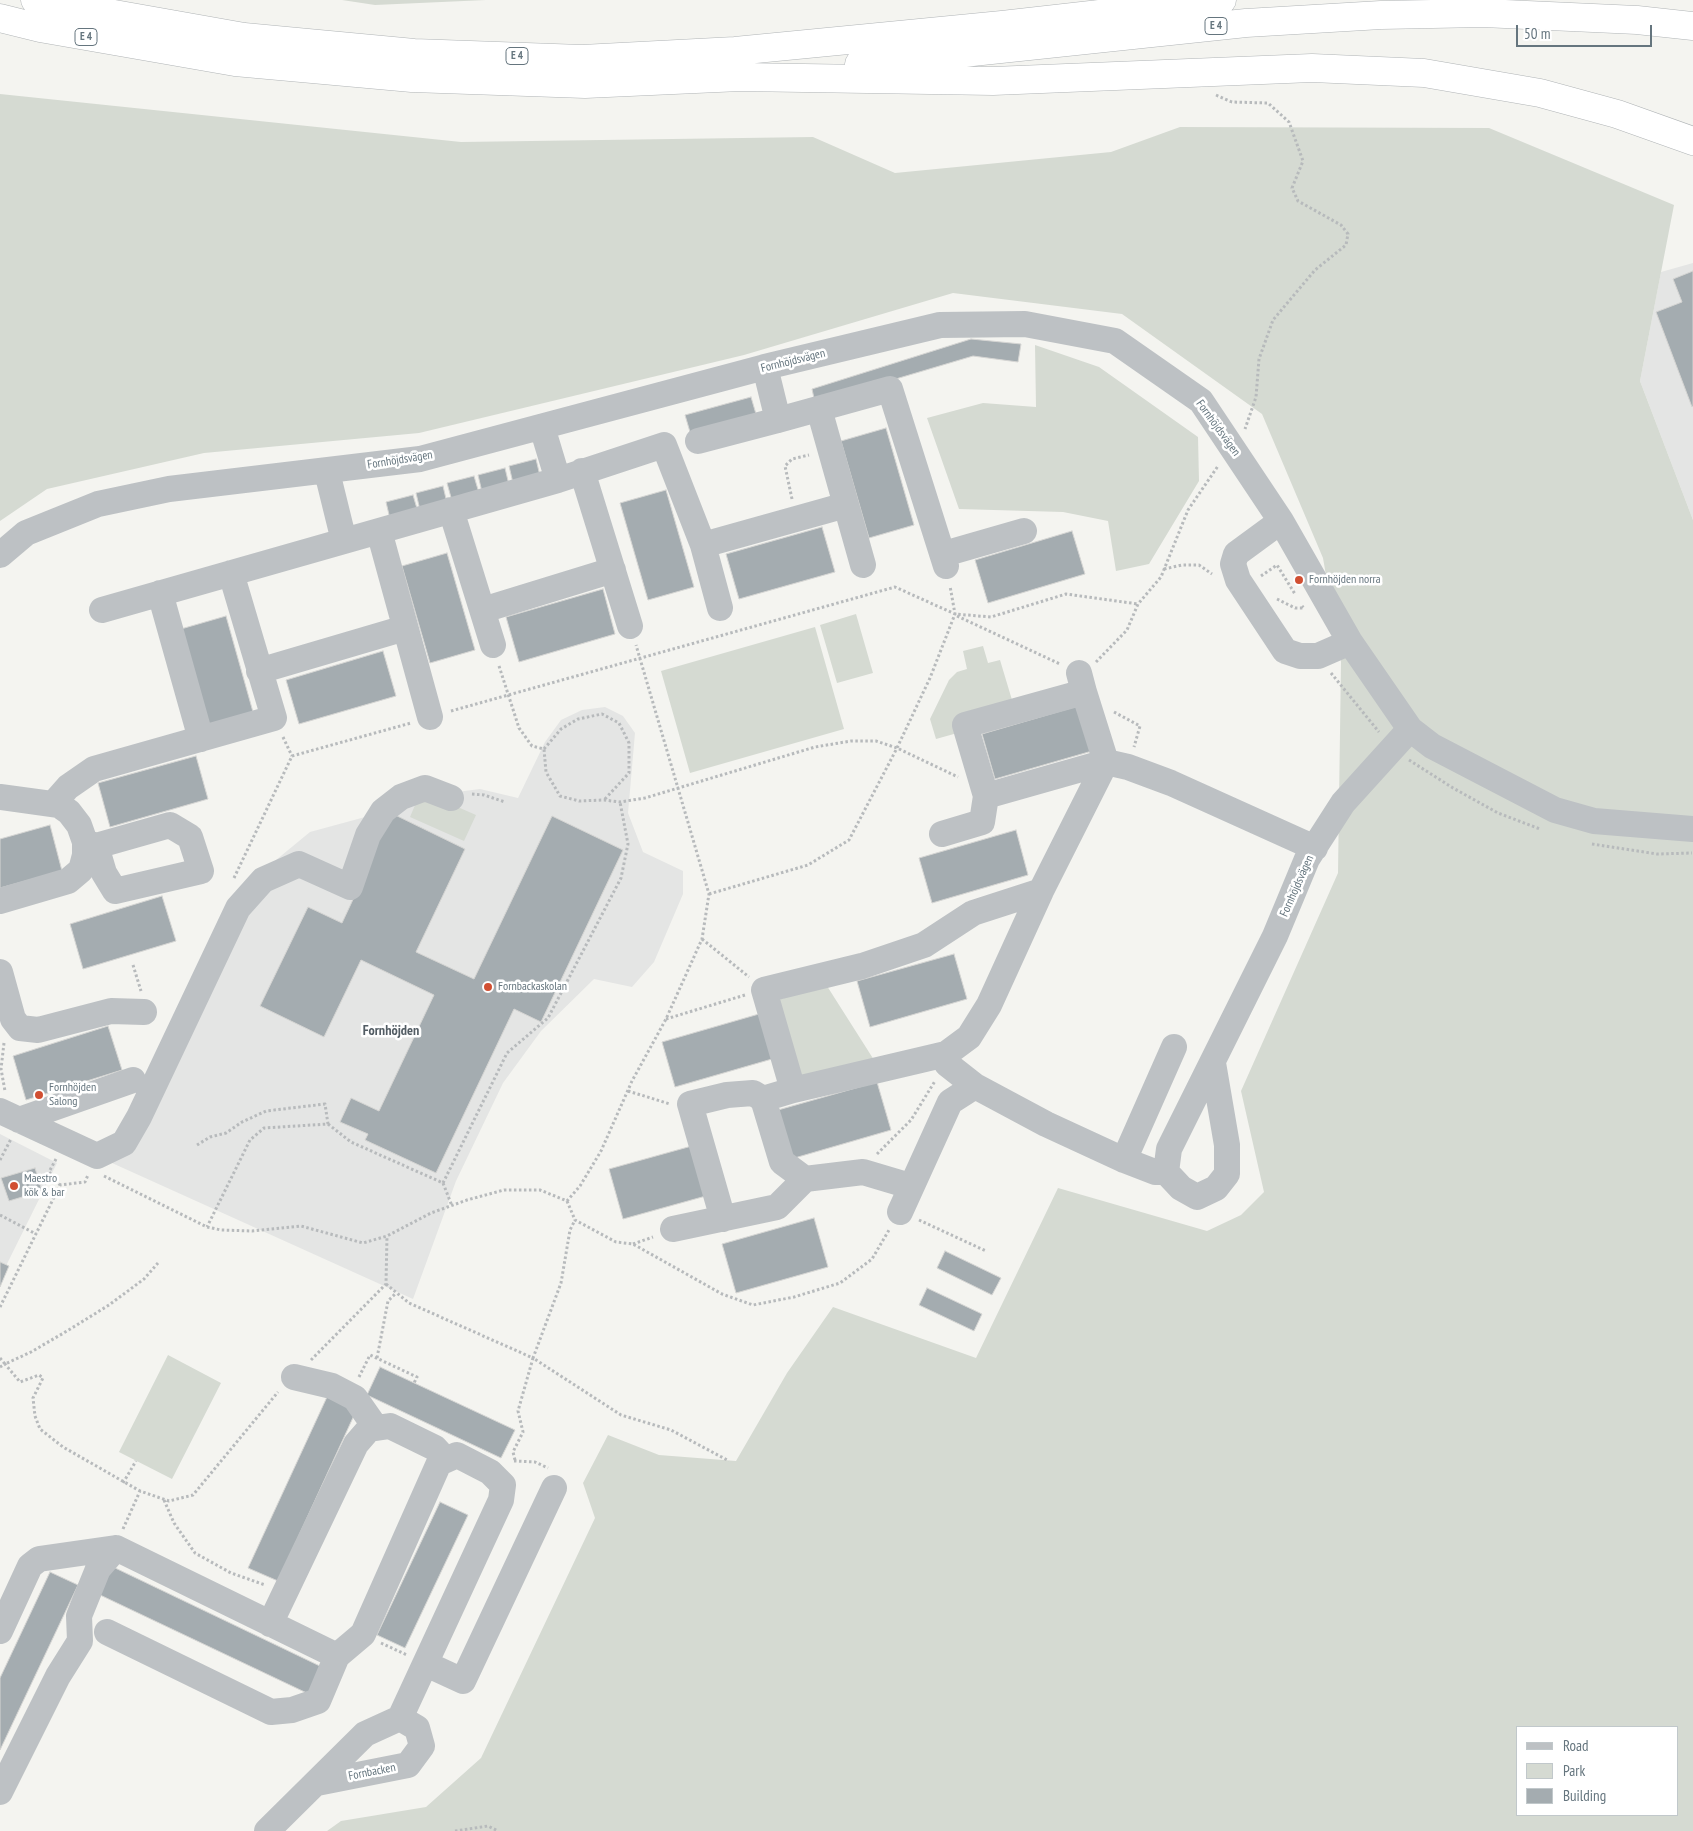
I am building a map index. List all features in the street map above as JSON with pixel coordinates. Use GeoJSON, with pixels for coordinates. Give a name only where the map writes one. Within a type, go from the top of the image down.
{"type":"FeatureCollection","features":[{"type":"Feature","properties":{"kind":"highway","name":"E 4"},"geometry":{"type":"LineString","coordinates":[[35,0],[244,37],[414,53],[582,59],[735,51],[1002,25],[1222,0]]}},
{"type":"Feature","properties":{"kind":"highway"},"geometry":{"type":"LineString","coordinates":[[1002,25],[1136,0]]}},
{"type":"Feature","properties":{"kind":"highway","name":"E 4"},"geometry":{"type":"LineString","coordinates":[[0,18],[40,28],[235,62],[412,78],[585,84],[740,77],[1246,23],[1381,15],[1483,13],[1637,20],[1693,26]]}},
{"type":"Feature","properties":{"kind":"highway"},"geometry":{"type":"LineString","coordinates":[[740,77],[993,81],[1312,68],[1424,73],[1540,93],[1617,114],[1693,141]]}},
{"type":"Feature","properties":{"kind":"street","name":"Fornhöjdsvägen"},"geometry":{"type":"LineString","coordinates":[[0,555],[26,533],[98,504],[169,489],[327,472],[420,459],[766,367],[940,325],[1025,324],[1115,340],[1201,401],[1281,521],[1350,642],[1410,729],[1432,746],[1555,810],[1594,821],[1693,829]]}},
{"type":"Feature","properties":{"kind":"street"},"geometry":{"type":"LineString","coordinates":[[766,367],[778,420]]}},
{"type":"Feature","properties":{"kind":"street"},"geometry":{"type":"LineString","coordinates":[[698,442],[890,389],[945,560],[1024,531]]}},
{"type":"Feature","properties":{"kind":"street"},"geometry":{"type":"LineString","coordinates":[[819,409],[863,565]]}},
{"type":"Feature","properties":{"kind":"street"},"geometry":{"type":"LineString","coordinates":[[542,426],[558,480]]}},
{"type":"Feature","properties":{"kind":"street"},"geometry":{"type":"LineString","coordinates":[[102,610],[558,480],[664,445],[703,546],[720,608]]}},
{"type":"Feature","properties":{"kind":"street"},"geometry":{"type":"LineString","coordinates":[[582,471],[630,626]]}},
{"type":"Feature","properties":{"kind":"street"},"geometry":{"type":"LineString","coordinates":[[327,472],[344,541]]}},
{"type":"Feature","properties":{"kind":"street"},"geometry":{"type":"LineString","coordinates":[[703,546],[846,505]]}},
{"type":"Feature","properties":{"kind":"street"},"geometry":{"type":"LineString","coordinates":[[451,510],[493,645]]}},
{"type":"Feature","properties":{"kind":"street"},"geometry":{"type":"LineString","coordinates":[[1281,521],[1236,554],[1233,564],[1246,588],[1285,651],[1300,656],[1318,656],[1350,642]]}},
{"type":"Feature","properties":{"kind":"street"},"geometry":{"type":"LineString","coordinates":[[379,531],[430,718]]}},
{"type":"Feature","properties":{"kind":"street"},"geometry":{"type":"LineString","coordinates":[[483,610],[613,570]]}},
{"type":"Feature","properties":{"kind":"street"},"geometry":{"type":"LineString","coordinates":[[53,804],[68,787],[94,769],[274,718],[231,573]]}},
{"type":"Feature","properties":{"kind":"street"},"geometry":{"type":"LineString","coordinates":[[160,593],[201,739]]}},
{"type":"Feature","properties":{"kind":"street"},"geometry":{"type":"LineString","coordinates":[[259,671],[405,628]]}},
{"type":"Feature","properties":{"kind":"street"},"geometry":{"type":"LineString","coordinates":[[942,834],[982,822],[986,796],[965,725],[1083,690],[1117,764]]}},
{"type":"Feature","properties":{"kind":"street","name":"Fornhöjdsvägen"},"geometry":{"type":"LineString","coordinates":[[1166,1172],[1169,1150],[1213,1063],[1315,848],[1343,802],[1410,729]]}},
{"type":"Feature","properties":{"kind":"street"},"geometry":{"type":"LineString","coordinates":[[763,1099],[793,1090],[946,1059],[969,1037],[989,1005],[1041,891],[1117,764]]}},
{"type":"Feature","properties":{"kind":"street"},"geometry":{"type":"LineString","coordinates":[[986,796],[1117,764],[1315,848]]}},
{"type":"Feature","properties":{"kind":"street"},"geometry":{"type":"LineString","coordinates":[[10,1119],[94,1163],[126,1140],[139,1117],[238,908],[263,880],[299,864],[350,887],[368,835],[383,810],[401,796],[425,788],[451,798]]}},
{"type":"Feature","properties":{"kind":"street"},"geometry":{"type":"LineString","coordinates":[[0,901],[68,881],[81,870],[90,844],[70,812],[59,805],[4,790]]}},
{"type":"Feature","properties":{"kind":"street"},"geometry":{"type":"LineString","coordinates":[[793,1090],[764,990],[862,966],[924,945],[973,913],[1041,891]]}},
{"type":"Feature","properties":{"kind":"street"},"geometry":{"type":"LineString","coordinates":[[0,972],[13,1019],[20,1028],[38,1030],[111,1010],[144,1012]]}},
{"type":"Feature","properties":{"kind":"street"},"geometry":{"type":"LineString","coordinates":[[1124,1160],[1174,1047]]}},
{"type":"Feature","properties":{"kind":"street"},"geometry":{"type":"LineString","coordinates":[[946,1059],[974,1086],[1046,1124],[1124,1160],[1155,1172],[1166,1172],[1181,1188],[1198,1197],[1216,1188],[1227,1174],[1227,1145],[1213,1063]]}},
{"type":"Feature","properties":{"kind":"street"},"geometry":{"type":"LineString","coordinates":[[10,1119],[133,1080]]}},
{"type":"Feature","properties":{"kind":"street"},"geometry":{"type":"LineString","coordinates":[[900,1212],[910,1186],[950,1102],[974,1086]]}},
{"type":"Feature","properties":{"kind":"street"},"geometry":{"type":"LineString","coordinates":[[723,1219],[690,1104],[727,1095],[753,1093],[763,1099],[782,1162],[805,1179]]}},
{"type":"Feature","properties":{"kind":"street"},"geometry":{"type":"LineString","coordinates":[[673,1229],[777,1207],[805,1179],[864,1172],[910,1186]]}},
{"type":"Feature","properties":{"kind":"street"},"geometry":{"type":"LineString","coordinates":[[294,1377],[332,1386],[351,1396],[376,1428]]}},
{"type":"Feature","properties":{"kind":"street"},"geometry":{"type":"LineString","coordinates":[[270,1624],[356,1444],[369,1429],[390,1426],[435,1448],[446,1460]]}},
{"type":"Feature","properties":{"kind":"street"},"geometry":{"type":"LineString","coordinates":[[107,1632],[271,1712],[292,1710],[318,1701],[337,1656],[363,1634],[439,1463],[457,1454],[490,1472],[503,1485],[501,1500],[400,1718]]}},
{"type":"Feature","properties":{"kind":"street"},"geometry":{"type":"LineString","coordinates":[[426,1664],[463,1681],[554,1488]]}},
{"type":"Feature","properties":{"kind":"street"},"geometry":{"type":"LineString","coordinates":[[0,1631],[30,1566],[39,1559],[116,1548],[337,1656]]}},
{"type":"Feature","properties":{"kind":"street"},"geometry":{"type":"LineString","coordinates":[[0,1792],[58,1676],[80,1641],[79,1616],[98,1569],[116,1548]]}},
{"type":"Feature","properties":{"kind":"street","name":"Fornbacken"},"geometry":{"type":"LineString","coordinates":[[267,1831],[365,1734],[400,1718],[417,1728],[422,1746],[408,1765],[317,1783]]}},
{"type":"Feature","properties":{"kind":"path"},"geometry":{"type":"LineString","coordinates":[[1211,92],[1232,102],[1268,103],[1289,122],[1303,161],[1292,188],[1298,201],[1341,225],[1348,234],[1346,245],[1315,270],[1273,320],[1258,359],[1256,396],[1243,436]]}},
{"type":"Feature","properties":{"kind":"path"},"geometry":{"type":"LineString","coordinates":[[796,519],[785,466],[792,459],[830,449]]}},
{"type":"Feature","properties":{"kind":"path"},"geometry":{"type":"LineString","coordinates":[[1083,690],[1096,662],[1127,630],[1138,604],[1161,577],[1188,510],[1219,466]]}},
{"type":"Feature","properties":{"kind":"path"},"geometry":{"type":"LineString","coordinates":[[709,894],[808,865],[849,840],[898,748],[930,678],[954,614],[945,560]]}},
{"type":"Feature","properties":{"kind":"path"},"geometry":{"type":"LineString","coordinates":[[1277,565],[1304,608],[1295,608],[1246,588],[1277,565]]}},
{"type":"Feature","properties":{"kind":"path"},"geometry":{"type":"LineString","coordinates":[[234,879],[292,756],[895,586],[954,614],[1140,726],[1117,764]]}},
{"type":"Feature","properties":{"kind":"path"},"geometry":{"type":"LineString","coordinates":[[954,614],[991,616],[1066,594],[1138,604]]}},
{"type":"Feature","properties":{"kind":"path"},"geometry":{"type":"LineString","coordinates":[[567,1201],[580,1186],[601,1151],[628,1091],[666,1019],[702,939],[709,894],[630,626]]}},
{"type":"Feature","properties":{"kind":"path"},"geometry":{"type":"LineString","coordinates":[[493,645],[507,696],[519,728],[532,746],[544,749]]}},
{"type":"Feature","properties":{"kind":"path"},"geometry":{"type":"LineString","coordinates":[[604,800],[629,773],[629,743],[619,724],[602,714],[578,719],[561,729],[544,749],[546,772],[560,796],[579,800],[620,802],[677,789],[815,747],[851,741],[876,741],[898,748],[970,783],[986,796]]}},
{"type":"Feature","properties":{"kind":"path"},"geometry":{"type":"LineString","coordinates":[[484,795],[505,802]]}},
{"type":"Feature","properties":{"kind":"path"},"geometry":{"type":"LineString","coordinates":[[443,1183],[507,1052],[548,1018],[621,878],[628,844],[620,802]]}},
{"type":"Feature","properties":{"kind":"path"},"geometry":{"type":"LineString","coordinates":[[702,939],[764,990]]}},
{"type":"Feature","properties":{"kind":"path"},"geometry":{"type":"LineString","coordinates":[[666,1019],[764,990]]}},
{"type":"Feature","properties":{"kind":"path"},"geometry":{"type":"LineString","coordinates":[[0,1160],[10,1119],[1,1069],[4,1044],[13,1019]]}},
{"type":"Feature","properties":{"kind":"path"},"geometry":{"type":"LineString","coordinates":[[864,1172],[866,1164],[911,1120],[946,1059]]}},
{"type":"Feature","properties":{"kind":"path"},"geometry":{"type":"LineString","coordinates":[[628,1091],[671,1104],[690,1104]]}},
{"type":"Feature","properties":{"kind":"path"},"geometry":{"type":"LineString","coordinates":[[197,1145],[210,1137],[226,1134],[242,1122],[266,1111],[325,1104],[328,1124],[350,1142],[443,1183],[452,1206]]}},
{"type":"Feature","properties":{"kind":"path"},"geometry":{"type":"LineString","coordinates":[[207,1227],[250,1140],[264,1128],[328,1124]]}},
{"type":"Feature","properties":{"kind":"path"},"geometry":{"type":"LineString","coordinates":[[59,1154],[49,1172],[60,1185]]}},
{"type":"Feature","properties":{"kind":"path"},"geometry":{"type":"LineString","coordinates":[[60,1185],[84,1182],[94,1163],[207,1227],[221,1230],[252,1230],[301,1226],[363,1243],[387,1236],[452,1206],[504,1190],[540,1190],[567,1201],[575,1220],[616,1242],[633,1244],[722,1294],[753,1305],[794,1297],[840,1283],[872,1259],[900,1212],[986,1251]]}},
{"type":"Feature","properties":{"kind":"path"},"geometry":{"type":"LineString","coordinates":[[0,1306],[60,1185]]}},
{"type":"Feature","properties":{"kind":"path"},"geometry":{"type":"LineString","coordinates":[[0,1215],[36,1234]]}},
{"type":"Feature","properties":{"kind":"path"},"geometry":{"type":"LineString","coordinates":[[516,1460],[513,1452],[523,1432],[518,1411],[533,1358],[561,1283],[570,1230],[575,1220]]}},
{"type":"Feature","properties":{"kind":"path"},"geometry":{"type":"LineString","coordinates":[[0,1358],[20,1382],[39,1375],[43,1378],[33,1398],[35,1416],[40,1429],[63,1448],[124,1483],[164,1500],[169,1501],[193,1495],[283,1386],[386,1284],[387,1236]]}},
{"type":"Feature","properties":{"kind":"path"},"geometry":{"type":"LineString","coordinates":[[0,1367],[31,1352],[109,1305],[144,1279],[158,1263]]}},
{"type":"Feature","properties":{"kind":"path"},"geometry":{"type":"LineString","coordinates":[[386,1284],[408,1304],[533,1358],[621,1415],[671,1430],[729,1461]]}},
{"type":"Feature","properties":{"kind":"path"},"geometry":{"type":"LineString","coordinates":[[377,1358],[388,1301],[396,1293]]}},
{"type":"Feature","properties":{"kind":"path"},"geometry":{"type":"LineString","coordinates":[[351,1396],[370,1355],[417,1377],[414,1383]]}},
{"type":"Feature","properties":{"kind":"path"},"geometry":{"type":"LineString","coordinates":[[490,1472],[516,1460],[535,1462],[557,1473],[554,1488]]}},
{"type":"Feature","properties":{"kind":"path"},"geometry":{"type":"LineString","coordinates":[[124,1483],[136,1461]]}},
{"type":"Feature","properties":{"kind":"path"},"geometry":{"type":"LineString","coordinates":[[116,1548],[140,1491]]}},
{"type":"Feature","properties":{"kind":"path"},"geometry":{"type":"LineString","coordinates":[[164,1500],[174,1523],[195,1553],[231,1573],[284,1592]]}},
{"type":"Feature","properties":{"kind":"path"},"geometry":{"type":"LineString","coordinates":[[363,1634],[426,1664]]}},
{"type":"Feature","properties":{"kind":"path"},"geometry":{"type":"LineString","coordinates":[[455,1831],[488,1826],[498,1831]]}},
{"type":"Feature","properties":{"kind":"shaded area"},"geometry":{"type":"Polygon","coordinates":[[[1693,263],[1693,520],[1640,381],[1661,272],[1693,263]]]}},
{"type":"Feature","properties":{"kind":"shaded area"},"geometry":{"type":"Polygon","coordinates":[[[605,707],[623,716],[635,733],[628,813],[643,852],[683,871],[683,894],[654,962],[632,987],[594,979],[541,1031],[503,1083],[456,1181],[413,1299],[112,1163],[276,860],[310,832],[457,792],[480,789],[518,798],[545,742],[561,720],[582,710],[605,707]]]}},
{"type":"Feature","properties":{"kind":"shaded area"},"geometry":{"type":"Polygon","coordinates":[[[0,1134],[57,1163],[0,1278],[0,1134]]]}},
{"type":"Feature","properties":{"kind":"green space"},"geometry":{"type":"Polygon","coordinates":[[[342,0],[486,0],[375,5],[342,0]]]}},
{"type":"Feature","properties":{"kind":"green space"},"geometry":{"type":"Polygon","coordinates":[[[0,94],[461,142],[813,137],[895,173],[1111,152],[1180,127],[1489,128],[1674,205],[1640,381],[1693,520],[1693,1831],[327,1831],[341,1821],[426,1807],[481,1758],[595,1518],[583,1483],[608,1435],[659,1455],[736,1461],[787,1373],[833,1307],[976,1358],[1058,1188],[1207,1231],[1241,1215],[1264,1192],[1241,1091],[1338,873],[1341,662],[1323,558],[1262,414],[1122,314],[953,293],[744,355],[419,433],[204,453],[47,489],[0,521],[0,94]]]}},
{"type":"Feature","properties":{"kind":"green space"},"geometry":{"type":"Polygon","coordinates":[[[1035,345],[1099,367],[1198,437],[1199,481],[1149,564],[1116,571],[1108,521],[1063,512],[959,509],[927,418],[983,403],[1036,407],[1035,345]]]}},
{"type":"Feature","properties":{"kind":"green space"},"geometry":{"type":"Polygon","coordinates":[[[856,614],[873,673],[837,683],[820,625],[856,614]]]}},
{"type":"Feature","properties":{"kind":"green space"},"geometry":{"type":"Polygon","coordinates":[[[815,627],[844,729],[690,773],[661,671],[815,627]]]}},
{"type":"Feature","properties":{"kind":"green space"},"geometry":{"type":"Polygon","coordinates":[[[983,646],[988,663],[1000,660],[1012,700],[961,732],[936,739],[930,719],[949,680],[957,672],[967,669],[963,651],[983,646]]]}},
{"type":"Feature","properties":{"kind":"green space"},"geometry":{"type":"Polygon","coordinates":[[[421,791],[476,815],[464,841],[410,817],[421,791]]]}},
{"type":"Feature","properties":{"kind":"green space"},"geometry":{"type":"Polygon","coordinates":[[[827,986],[874,1060],[800,1080],[777,1000],[827,986]]]}},
{"type":"Feature","properties":{"kind":"green space"},"geometry":{"type":"Polygon","coordinates":[[[168,1355],[221,1383],[172,1479],[119,1452],[168,1355]]]}},
{"type":"Feature","properties":{"kind":"building"},"geometry":{"type":"Polygon","coordinates":[[[1693,271],[1692,407],[1656,312],[1682,302],[1673,279],[1693,271]]]}},
{"type":"Feature","properties":{"kind":"building"},"geometry":{"type":"Polygon","coordinates":[[[971,339],[1021,344],[1018,362],[973,356],[815,403],[812,389],[971,339]]]}},
{"type":"Feature","properties":{"kind":"building"},"geometry":{"type":"Polygon","coordinates":[[[751,397],[756,414],[690,432],[685,415],[751,397]]]}},
{"type":"Feature","properties":{"kind":"building"},"geometry":{"type":"Polygon","coordinates":[[[886,428],[914,525],[869,538],[841,441],[886,428]]]}},
{"type":"Feature","properties":{"kind":"building"},"geometry":{"type":"Polygon","coordinates":[[[536,459],[540,476],[513,483],[509,466],[536,459]]]}},
{"type":"Feature","properties":{"kind":"building"},"geometry":{"type":"Polygon","coordinates":[[[505,468],[509,485],[482,492],[478,475],[505,468]]]}},
{"type":"Feature","properties":{"kind":"building"},"geometry":{"type":"Polygon","coordinates":[[[474,476],[479,493],[452,501],[447,483],[474,476]]]}},
{"type":"Feature","properties":{"kind":"building"},"geometry":{"type":"Polygon","coordinates":[[[443,486],[447,503],[420,510],[416,493],[443,486]]]}},
{"type":"Feature","properties":{"kind":"building"},"geometry":{"type":"Polygon","coordinates":[[[666,490],[694,587],[648,600],[620,503],[666,490]]]}},
{"type":"Feature","properties":{"kind":"building"},"geometry":{"type":"Polygon","coordinates":[[[413,495],[418,512],[390,519],[386,502],[413,495]]]}},
{"type":"Feature","properties":{"kind":"building"},"geometry":{"type":"Polygon","coordinates":[[[822,527],[835,572],[739,599],[726,554],[822,527]]]}},
{"type":"Feature","properties":{"kind":"building"},"geometry":{"type":"Polygon","coordinates":[[[1072,531],[1085,574],[988,603],[975,560],[1072,531]]]}},
{"type":"Feature","properties":{"kind":"building"},"geometry":{"type":"Polygon","coordinates":[[[447,553],[475,650],[430,663],[402,566],[447,553]]]}},
{"type":"Feature","properties":{"kind":"building"},"geometry":{"type":"Polygon","coordinates":[[[603,589],[615,634],[519,662],[506,617],[603,589]]]}},
{"type":"Feature","properties":{"kind":"building"},"geometry":{"type":"Polygon","coordinates":[[[226,616],[253,712],[208,725],[181,629],[226,616]]]}},
{"type":"Feature","properties":{"kind":"building"},"geometry":{"type":"Polygon","coordinates":[[[383,651],[396,696],[299,724],[286,680],[383,651]]]}},
{"type":"Feature","properties":{"kind":"building"},"geometry":{"type":"Polygon","coordinates":[[[1078,706],[1092,751],[995,779],[982,734],[1078,706]]]}},
{"type":"Feature","properties":{"kind":"building"},"geometry":{"type":"Polygon","coordinates":[[[196,756],[208,799],[110,827],[98,783],[196,756]]]}},
{"type":"Feature","properties":{"kind":"building","name":"Fornbackaskolan"},"geometry":{"type":"Polygon","coordinates":[[[389,812],[465,849],[416,952],[474,979],[552,816],[623,850],[541,1022],[514,1009],[436,1173],[365,1140],[368,1134],[340,1122],[351,1098],[379,1111],[434,995],[361,960],[324,1037],[260,1006],[308,907],[342,923],[371,861],[389,812]]]}},
{"type":"Feature","properties":{"kind":"building"},"geometry":{"type":"Polygon","coordinates":[[[50,825],[62,871],[0,888],[0,839],[50,825]]]}},
{"type":"Feature","properties":{"kind":"building"},"geometry":{"type":"Polygon","coordinates":[[[1016,830],[1028,875],[932,903],[919,858],[1016,830]]]}},
{"type":"Feature","properties":{"kind":"building"},"geometry":{"type":"Polygon","coordinates":[[[162,896],[176,941],[83,969],[70,924],[162,896]]]}},
{"type":"Feature","properties":{"kind":"building"},"geometry":{"type":"Polygon","coordinates":[[[954,954],[967,999],[870,1027],[857,981],[954,954]]]}},
{"type":"Feature","properties":{"kind":"building"},"geometry":{"type":"Polygon","coordinates":[[[759,1014],[772,1059],[675,1087],[662,1042],[759,1014]]]}},
{"type":"Feature","properties":{"kind":"building"},"geometry":{"type":"Polygon","coordinates":[[[108,1026],[122,1070],[26,1100],[13,1056],[108,1026]]]}},
{"type":"Feature","properties":{"kind":"building"},"geometry":{"type":"Polygon","coordinates":[[[877,1082],[891,1130],[791,1159],[778,1110],[877,1082]]]}},
{"type":"Feature","properties":{"kind":"building"},"geometry":{"type":"Polygon","coordinates":[[[699,1144],[713,1194],[623,1219],[609,1169],[699,1144]]]}},
{"type":"Feature","properties":{"kind":"building"},"geometry":{"type":"Polygon","coordinates":[[[35,1168],[42,1191],[9,1201],[1,1178],[35,1168]]]}},
{"type":"Feature","properties":{"kind":"building"},"geometry":{"type":"Polygon","coordinates":[[[814,1218],[828,1267],[736,1293],[722,1244],[814,1218]]]}},
{"type":"Feature","properties":{"kind":"building"},"geometry":{"type":"Polygon","coordinates":[[[945,1251],[1001,1278],[992,1295],[937,1268],[945,1251]]]}},
{"type":"Feature","properties":{"kind":"building"},"geometry":{"type":"Polygon","coordinates":[[[0,1262],[9,1266],[0,1287],[0,1262]]]}},
{"type":"Feature","properties":{"kind":"building"},"geometry":{"type":"Polygon","coordinates":[[[927,1288],[982,1314],[974,1331],[919,1305],[927,1288]]]}},
{"type":"Feature","properties":{"kind":"building"},"geometry":{"type":"Polygon","coordinates":[[[380,1367],[515,1430],[501,1458],[367,1395],[380,1367]]]}},
{"type":"Feature","properties":{"kind":"building"},"geometry":{"type":"Polygon","coordinates":[[[327,1397],[356,1411],[278,1581],[248,1568],[327,1397]]]}},
{"type":"Feature","properties":{"kind":"building"},"geometry":{"type":"Polygon","coordinates":[[[440,1502],[468,1515],[405,1648],[377,1635],[440,1502]]]}},
{"type":"Feature","properties":{"kind":"building"},"geometry":{"type":"Polygon","coordinates":[[[111,1566],[324,1668],[311,1695],[98,1594],[111,1566]]]}},
{"type":"Feature","properties":{"kind":"building"},"geometry":{"type":"Polygon","coordinates":[[[50,1572],[78,1585],[0,1750],[0,1678],[50,1572]]]}},
{"type":"Feature","properties":{"kind":"place","name":"Fornhöjden norra"},"geometry":{"type":"Point","coordinates":[1299,580]}},
{"type":"Feature","properties":{"kind":"place","name":"Fornbackaskolan"},"geometry":{"type":"Point","coordinates":[488,987]}},
{"type":"Feature","properties":{"kind":"place","name":"Fornhöjden Salong"},"geometry":{"type":"Point","coordinates":[39,1095]}},
{"type":"Feature","properties":{"kind":"place","name":"Maestro kök & bar"},"geometry":{"type":"Point","coordinates":[14,1186]}},
{"type":"Feature","properties":{"kind":"district","name":"Fornhöjden"},"geometry":{"type":"Point","coordinates":[391,1031]}}]}
